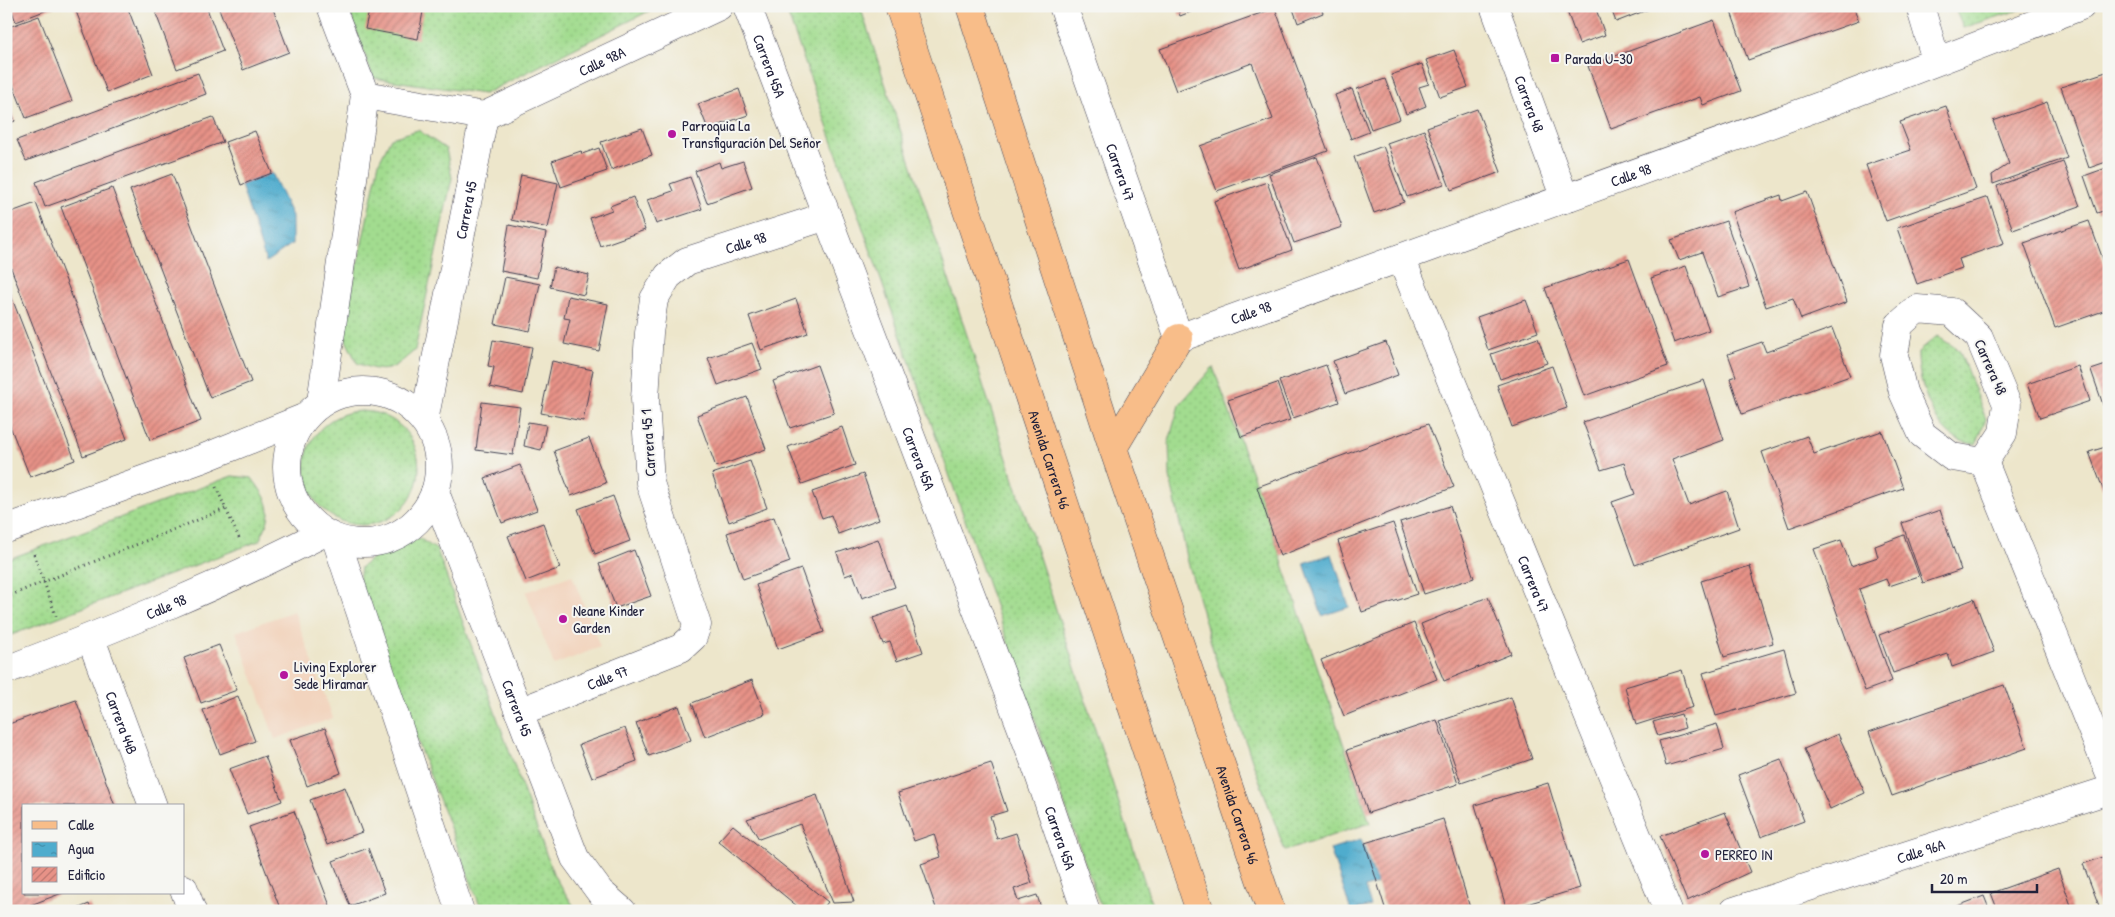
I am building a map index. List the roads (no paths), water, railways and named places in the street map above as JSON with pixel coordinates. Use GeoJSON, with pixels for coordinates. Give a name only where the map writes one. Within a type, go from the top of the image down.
{"type":"FeatureCollection","features":[{"type":"Feature","properties":{"kind":"main road","name":"Avenida Carrera 46"},"geometry":{"type":"LineString","coordinates":[[899,6],[1200,911]]}},
{"type":"Feature","properties":{"kind":"main road","name":"Avenida Carrera 46"},"geometry":{"type":"LineString","coordinates":[[970,6],[1113,448],[1271,911]]}},
{"type":"Feature","properties":{"kind":"main road"},"geometry":{"type":"LineString","coordinates":[[1113,448],[1179,338]]}},
{"type":"Feature","properties":{"kind":"street"},"geometry":{"type":"LineString","coordinates":[[15,526],[204,458],[311,411],[342,392],[365,390],[388,394],[401,402],[424,421],[433,437],[438,456],[439,474],[435,492],[426,510],[412,525],[396,536],[377,543],[356,543],[330,536],[304,516],[290,493],[286,468],[290,442],[311,411],[365,95],[331,6]]}},
{"type":"Feature","properties":{"kind":"street","name":"Calle 98A"},"geometry":{"type":"LineString","coordinates":[[484,116],[719,6]]}},
{"type":"Feature","properties":{"kind":"street","name":"Carrera 45A"},"geometry":{"type":"LineString","coordinates":[[747,6],[1035,763],[1086,911]]}},
{"type":"Feature","properties":{"kind":"street","name":"Carrera 47"},"geometry":{"type":"LineString","coordinates":[[1063,6],[1179,338]]}},
{"type":"Feature","properties":{"kind":"street","name":"Carrera 48"},"geometry":{"type":"LineString","coordinates":[[1494,6],[1566,199]]}},
{"type":"Feature","properties":{"kind":"street"},"geometry":{"type":"LineString","coordinates":[[1920,6],[1936,60]]}},
{"type":"Feature","properties":{"kind":"street","name":"Calle 98"},"geometry":{"type":"LineString","coordinates":[[1179,338],[1831,102],[1936,60],[2081,6]]}},
{"type":"Feature","properties":{"kind":"street"},"geometry":{"type":"LineString","coordinates":[[365,95],[484,116]]}},
{"type":"Feature","properties":{"kind":"street","name":"Carrera 45"},"geometry":{"type":"LineString","coordinates":[[424,421],[484,116]]}},
{"type":"Feature","properties":{"kind":"street","name":"Calle 98"},"geometry":{"type":"LineString","coordinates":[[668,276],[687,261],[827,216]]}},
{"type":"Feature","properties":{"kind":"street","name":"Carrera 47"},"geometry":{"type":"LineString","coordinates":[[1401,258],[1668,911]]}},
{"type":"Feature","properties":{"kind":"street","name":"Carrera 45 1"},"geometry":{"type":"LineString","coordinates":[[668,276],[654,300],[649,333],[645,399],[650,483],[697,625],[693,637]]}},
{"type":"Feature","properties":{"kind":"street","name":"Carrera 48"},"geometry":{"type":"LineString","coordinates":[[1917,309],[1952,312],[1979,337],[2007,404],[2003,433],[1984,462],[1952,456],[1922,434],[1903,392],[1894,355],[1899,325],[1917,309]]}},
{"type":"Feature","properties":{"kind":"street"},"geometry":{"type":"LineString","coordinates":[[1984,462],[2109,772]]}},
{"type":"Feature","properties":{"kind":"street","name":"Carrera 45"},"geometry":{"type":"LineString","coordinates":[[435,492],[575,858],[600,892],[622,911]]}},
{"type":"Feature","properties":{"kind":"street"},"geometry":{"type":"LineString","coordinates":[[330,536],[460,911]]}},
{"type":"Feature","properties":{"kind":"street","name":"Calle 98"},"geometry":{"type":"LineString","coordinates":[[6,670],[79,643],[330,536]]}},
{"type":"Feature","properties":{"kind":"street","name":"Calle 97"},"geometry":{"type":"LineString","coordinates":[[519,712],[680,648],[693,637]]}},
{"type":"Feature","properties":{"kind":"street","name":"Carrera 44B"},"geometry":{"type":"LineString","coordinates":[[79,643],[152,804]]}},
{"type":"Feature","properties":{"kind":"street","name":"Calle 96A"},"geometry":{"type":"LineString","coordinates":[[1734,911],[2109,790]]}},
{"type":"Feature","properties":{"kind":"street"},"geometry":{"type":"LineString","coordinates":[[185,892],[192,911]]}},
{"type":"Feature","properties":{"kind":"water"},"geometry":{"type":"Polygon","coordinates":[[[272,173],[292,216],[292,244],[266,262],[241,185],[272,173]]]}},
{"type":"Feature","properties":{"kind":"water"},"geometry":{"type":"Polygon","coordinates":[[[1332,554],[1349,607],[1322,616],[1304,563],[1332,554]]]}},
{"type":"Feature","properties":{"kind":"water"},"geometry":{"type":"Polygon","coordinates":[[[1361,839],[1377,884],[1365,888],[1371,906],[1351,911],[1330,849],[1361,839]]]}},
{"type":"Feature","properties":{"kind":"place","name":"Parada U-30"},"geometry":{"type":"Point","coordinates":[1555,58]}},
{"type":"Feature","properties":{"kind":"place","name":"Parroquia La Transfiguración Del Señor"},"geometry":{"type":"Point","coordinates":[672,134]}},
{"type":"Feature","properties":{"kind":"place","name":"Neane Kinder Garden"},"geometry":{"type":"Point","coordinates":[563,619]}},
{"type":"Feature","properties":{"kind":"place","name":"Living Explorer Sede Miramar"},"geometry":{"type":"Point","coordinates":[284,675]}},
{"type":"Feature","properties":{"kind":"place","name":"PERREO IN"},"geometry":{"type":"Point","coordinates":[1705,854]}}]}
